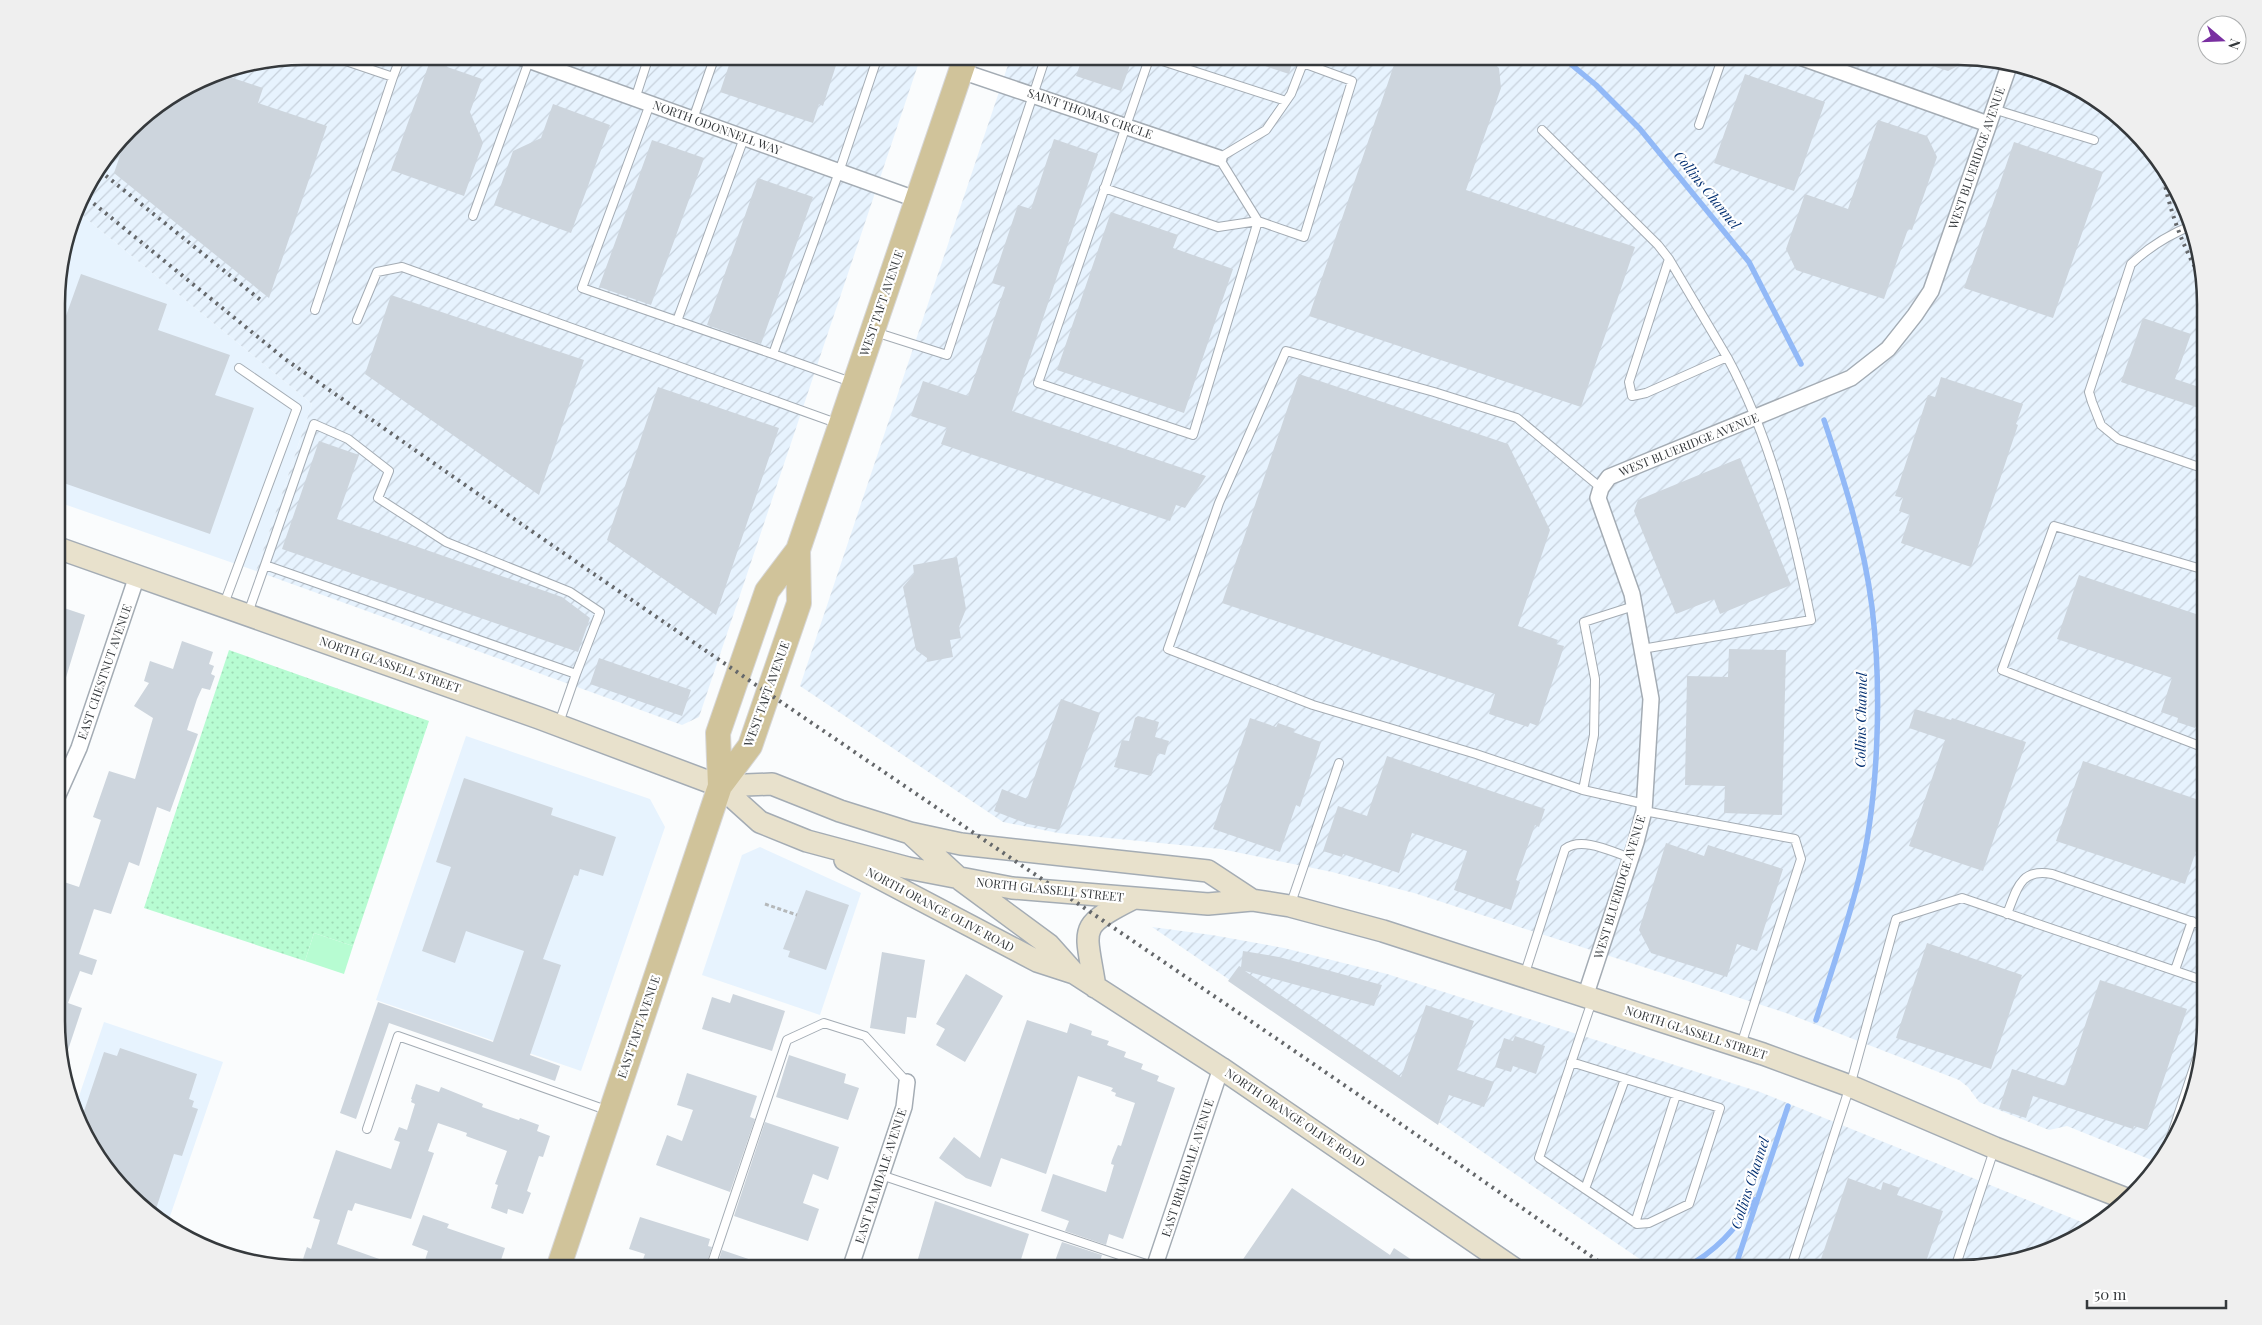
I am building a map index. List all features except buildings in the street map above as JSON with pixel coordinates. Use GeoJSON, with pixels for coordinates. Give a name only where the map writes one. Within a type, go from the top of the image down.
{"type":"FeatureCollection","features":[{"type":"Feature","properties":{"kind":"main road","name":"WEST TAFT AVENUE"},"geometry":{"type":"LineString","coordinates":[[720,786],[718,733],[766,592],[798,550],[964,65]]}},
{"type":"Feature","properties":{"kind":"main road","name":"NORTH GLASSELL STREET"},"geometry":{"type":"LineString","coordinates":[[65,550],[558,725],[720,786],[760,822],[807,841],[908,868],[961,880],[1012,888],[1208,904],[1252,900],[1290,906],[1383,931],[1741,1047],[1850,1086],[1995,1148],[2120,1197]]}},
{"type":"Feature","properties":{"kind":"main road","name":"WEST TAFT AVENUE"},"geometry":{"type":"LineString","coordinates":[[720,786],[750,746],[799,604],[798,550]]}},
{"type":"Feature","properties":{"kind":"main road","name":"NORTH GLASSELL STREET"},"geometry":{"type":"LineString","coordinates":[[720,786],[772,784],[840,811],[910,833],[960,844],[998,850],[1208,871],[1252,900]]}},
{"type":"Feature","properties":{"kind":"main road","name":"EAST TAFT AVENUE"},"geometry":{"type":"LineString","coordinates":[[561,1260],[720,786]]}},
{"type":"Feature","properties":{"kind":"main road","name":"NORTH ORANGE OLIVE ROAD"},"geometry":{"type":"LineString","coordinates":[[910,833],[961,880],[1049,945],[1074,974]]}},
{"type":"Feature","properties":{"kind":"main road","name":"NORTH ORANGE OLIVE ROAD"},"geometry":{"type":"LineString","coordinates":[[807,841],[1000,940],[1037,961],[1074,974],[1221,1068],[1501,1260]]}},
{"type":"Feature","properties":{"kind":"main road"},"geometry":{"type":"LineString","coordinates":[[1095,987],[1088,939],[1089,928],[1103,914],[1133,898]]}},
{"type":"Feature","properties":{"kind":"street","name":"NORTH ODONNELL WAY"},"geometry":{"type":"LineString","coordinates":[[543,65],[918,200]]}},
{"type":"Feature","properties":{"kind":"street","name":"SAINT THOMAS CIRCLE"},"geometry":{"type":"LineString","coordinates":[[966,65],[1033,95],[1219,158]]}},
{"type":"Feature","properties":{"kind":"street"},"geometry":{"type":"LineString","coordinates":[[1844,65],[1988,124]]}},
{"type":"Feature","properties":{"kind":"street","name":"WEST BLUERIDGE AVENUE"},"geometry":{"type":"LineString","coordinates":[[1589,998],[1644,808],[1651,699],[1632,594],[1598,498],[1601,488],[1609,477],[1851,378],[1888,349],[1915,315],[1930,290],[2007,70]]}},
{"type":"Feature","properties":{"kind":"street","name":"EAST CHESTNUT AVENUE"},"geometry":{"type":"LineString","coordinates":[[65,779],[79,748],[137,576]]}},
{"type":"Feature","properties":{"kind":"street","name":"EAST BRIARDALE AVENUE"},"geometry":{"type":"LineString","coordinates":[[1158,1260],[1221,1068]]}},
{"type":"Feature","properties":{"kind":"street","name":"EAST PALMDALE AVENUE"},"geometry":{"type":"LineString","coordinates":[[853,1260],[904,1107],[907,1082]]}},
{"type":"Feature","properties":{"kind":"lane"},"geometry":{"type":"LineString","coordinates":[[358,65],[393,77]]}},
{"type":"Feature","properties":{"kind":"lane"},"geometry":{"type":"LineString","coordinates":[[315,310],[398,65]]}},
{"type":"Feature","properties":{"kind":"lane"},"geometry":{"type":"LineString","coordinates":[[473,216],[521,65]]}},
{"type":"Feature","properties":{"kind":"lane"},"geometry":{"type":"LineString","coordinates":[[635,98],[646,65]]}},
{"type":"Feature","properties":{"kind":"lane"},"geometry":{"type":"LineString","coordinates":[[694,120],[712,65]]}},
{"type":"Feature","properties":{"kind":"lane"},"geometry":{"type":"LineString","coordinates":[[773,354],[839,172],[875,65]]}},
{"type":"Feature","properties":{"kind":"lane"},"geometry":{"type":"LineString","coordinates":[[873,331],[947,355],[1043,65]]}},
{"type":"Feature","properties":{"kind":"lane"},"geometry":{"type":"LineString","coordinates":[[1147,65],[1038,383],[1193,435],[1258,221],[1219,158],[1266,130],[1286,101],[1303,65]]}},
{"type":"Feature","properties":{"kind":"lane"},"geometry":{"type":"LineString","coordinates":[[1177,65],[1286,101]]}},
{"type":"Feature","properties":{"kind":"lane"},"geometry":{"type":"LineString","coordinates":[[1104,188],[1218,227],[1258,221],[1304,236],[1352,81],[1316,65]]}},
{"type":"Feature","properties":{"kind":"lane"},"geometry":{"type":"LineString","coordinates":[[1699,125],[1720,65]]}},
{"type":"Feature","properties":{"kind":"lane"},"geometry":{"type":"LineString","coordinates":[[650,104],[582,288],[855,384]]}},
{"type":"Feature","properties":{"kind":"lane"},"geometry":{"type":"LineString","coordinates":[[1993,109],[2094,140]]}},
{"type":"Feature","properties":{"kind":"lane"},"geometry":{"type":"LineString","coordinates":[[1542,130],[1658,245],[1669,259],[1727,357],[1771,462],[1796,545],[1811,620],[1642,649]]}},
{"type":"Feature","properties":{"kind":"lane"},"geometry":{"type":"LineString","coordinates":[[677,321],[744,138]]}},
{"type":"Feature","properties":{"kind":"lane"},"geometry":{"type":"LineString","coordinates":[[2184,228],[2144,251],[2131,264],[2089,392],[2101,425],[2118,438],[2197,466]]}},
{"type":"Feature","properties":{"kind":"lane"},"geometry":{"type":"LineString","coordinates":[[1669,259],[1629,382],[1632,396],[1646,393],[1727,357]]}},
{"type":"Feature","properties":{"kind":"lane"},"geometry":{"type":"LineString","coordinates":[[357,320],[377,272],[402,267],[841,425]]}},
{"type":"Feature","properties":{"kind":"lane"},"geometry":{"type":"LineString","coordinates":[[1601,488],[1517,418],[1434,392],[1286,351],[1219,503],[1168,649],[1313,705],[1476,754],[1584,790],[1644,808],[1795,839],[1801,859],[1741,1047]]}},
{"type":"Feature","properties":{"kind":"lane"},"geometry":{"type":"LineString","coordinates":[[223,606],[296,408],[239,368]]}},
{"type":"Feature","properties":{"kind":"lane"},"geometry":{"type":"LineString","coordinates":[[248,615],[314,424],[348,439],[389,471],[378,498],[446,542],[570,592],[600,612],[558,725]]}},
{"type":"Feature","properties":{"kind":"lane"},"geometry":{"type":"LineString","coordinates":[[2197,568],[2054,526],[2002,670],[2197,745]]}},
{"type":"Feature","properties":{"kind":"lane"},"geometry":{"type":"LineString","coordinates":[[265,565],[576,674]]}},
{"type":"Feature","properties":{"kind":"lane"},"geometry":{"type":"LineString","coordinates":[[1584,790],[1594,735],[1595,680],[1584,622],[1634,606]]}},
{"type":"Feature","properties":{"kind":"lane"},"geometry":{"type":"LineString","coordinates":[[1290,906],[1339,763]]}},
{"type":"Feature","properties":{"kind":"lane"},"geometry":{"type":"LineString","coordinates":[[1524,976],[1565,849],[1572,844],[1582,843],[1631,858]]}},
{"type":"Feature","properties":{"kind":"lane"},"geometry":{"type":"LineString","coordinates":[[2007,914],[2018,886],[2026,876],[2039,872],[2052,874],[2197,923]]}},
{"type":"Feature","properties":{"kind":"lane"},"geometry":{"type":"LineString","coordinates":[[1794,1260],[1850,1086],[1896,919],[1962,898],[2197,977]]}},
{"type":"Feature","properties":{"kind":"lane"},"geometry":{"type":"LineString","coordinates":[[2175,970],[2192,921]]}},
{"type":"Feature","properties":{"kind":"lane"},"geometry":{"type":"LineString","coordinates":[[1571,1062],[1720,1108],[1689,1204],[1648,1223],[1635,1222],[1540,1158],[1571,1062],[1589,998]]}},
{"type":"Feature","properties":{"kind":"lane"},"geometry":{"type":"LineString","coordinates":[[713,1260],[787,1040],[824,1023],[865,1036],[907,1082]]}},
{"type":"Feature","properties":{"kind":"lane"},"geometry":{"type":"LineString","coordinates":[[367,1129],[398,1036],[611,1112]]}},
{"type":"Feature","properties":{"kind":"lane"},"geometry":{"type":"LineString","coordinates":[[1586,1189],[1625,1079]]}},
{"type":"Feature","properties":{"kind":"lane"},"geometry":{"type":"LineString","coordinates":[[2182,1104],[2189,1081]]}},
{"type":"Feature","properties":{"kind":"lane"},"geometry":{"type":"LineString","coordinates":[[1635,1222],[1676,1095]]}},
{"type":"Feature","properties":{"kind":"lane"},"geometry":{"type":"LineString","coordinates":[[1959,1260],[1995,1148]]}},
{"type":"Feature","properties":{"kind":"lane"},"geometry":{"type":"LineString","coordinates":[[881,1175],[1131,1260]]}},
{"type":"Feature","properties":{"kind":"path"},"geometry":{"type":"LineString","coordinates":[[765,904],[797,914]]}},
{"type":"Feature","properties":{"kind":"shaded area"},"geometry":{"type":"Polygon","coordinates":[[[304,65],[918,65],[699,717],[682,725],[256,571],[312,404],[82,215],[97,184],[124,146],[146,124],[184,97],[213,83],[242,73],[273,67],[304,65]]]}},
{"type":"Feature","properties":{"kind":"shaded area"},"geometry":{"type":"Polygon","coordinates":[[[1008,65],[1958,65],[1989,67],[2020,73],[2049,83],[2078,97],[2116,124],[2138,146],[2157,171],[2179,213],[2189,242],[2195,273],[2197,304],[2197,1021],[2195,1052],[2189,1083],[2172,1127],[2152,1160],[2067,1126],[2049,1130],[1979,1102],[1968,1087],[1959,1080],[1786,1013],[1414,893],[1332,872],[1221,849],[1058,833],[1003,822],[800,686],[1008,65]]]}},
{"type":"Feature","properties":{"kind":"shaded area"},"geometry":{"type":"Polygon","coordinates":[[[82,215],[312,404],[256,571],[65,504],[65,304],[70,257],[82,215]]]}},
{"type":"Feature","properties":{"kind":"shaded area"},"geometry":{"type":"Polygon","coordinates":[[[466,736],[650,799],[665,827],[581,1071],[376,1000],[466,736]]]}},
{"type":"Feature","properties":{"kind":"shaded area"},"geometry":{"type":"Polygon","coordinates":[[[760,847],[861,893],[820,1015],[702,975],[742,855],[760,847]]]}},
{"type":"Feature","properties":{"kind":"shaded area"},"geometry":{"type":"Polygon","coordinates":[[[1152,927],[1212,935],[1284,948],[1387,974],[1760,1092],[2085,1223],[2049,1242],[2020,1252],[1989,1258],[1958,1260],[1641,1260],[1152,927]]]}},
{"type":"Feature","properties":{"kind":"shaded area"},"geometry":{"type":"Polygon","coordinates":[[[104,1022],[223,1062],[169,1219],[146,1201],[114,1166],[90,1127],[78,1099],[104,1022]]]}},
{"type":"Feature","properties":{"kind":"green space"},"geometry":{"type":"Polygon","coordinates":[[[229,650],[429,721],[353,946],[314,933],[305,961],[144,908],[229,650]]]}},
{"type":"Feature","properties":{"kind":"green space"},"geometry":{"type":"Polygon","coordinates":[[[314,933],[353,946],[344,974],[305,961],[314,933]]]}},
{"type":"Feature","properties":{"kind":"waterway","name":"Collins Channel"},"geometry":{"type":"LineString","coordinates":[[1572,65],[1596,85],[1640,129],[1749,262],[1801,364]]}},
{"type":"Feature","properties":{"kind":"waterway","name":"Collins Channel"},"geometry":{"type":"LineString","coordinates":[[1816,1020],[1839,949],[1866,847],[1875,778],[1878,707],[1872,607],[1864,559],[1853,512],[1824,420]]}},
{"type":"Feature","properties":{"kind":"waterway","name":"Collins Channel"},"geometry":{"type":"LineString","coordinates":[[1738,1260],[1788,1106]]}},
{"type":"Feature","properties":{"kind":"waterway"},"geometry":{"type":"LineString","coordinates":[[1698,1260],[1724,1239],[1755,1200]]}},
{"type":"Feature","properties":{"kind":"railway"},"geometry":{"type":"LineString","coordinates":[[103,174],[263,302]]}},
{"type":"Feature","properties":{"kind":"railway"},"geometry":{"type":"LineString","coordinates":[[2166,187],[2177,226],[2193,263]]}},
{"type":"Feature","properties":{"kind":"railway"},"geometry":{"type":"LineString","coordinates":[[89,200],[285,359],[655,616],[1291,1049],[1597,1260]]}}]}
